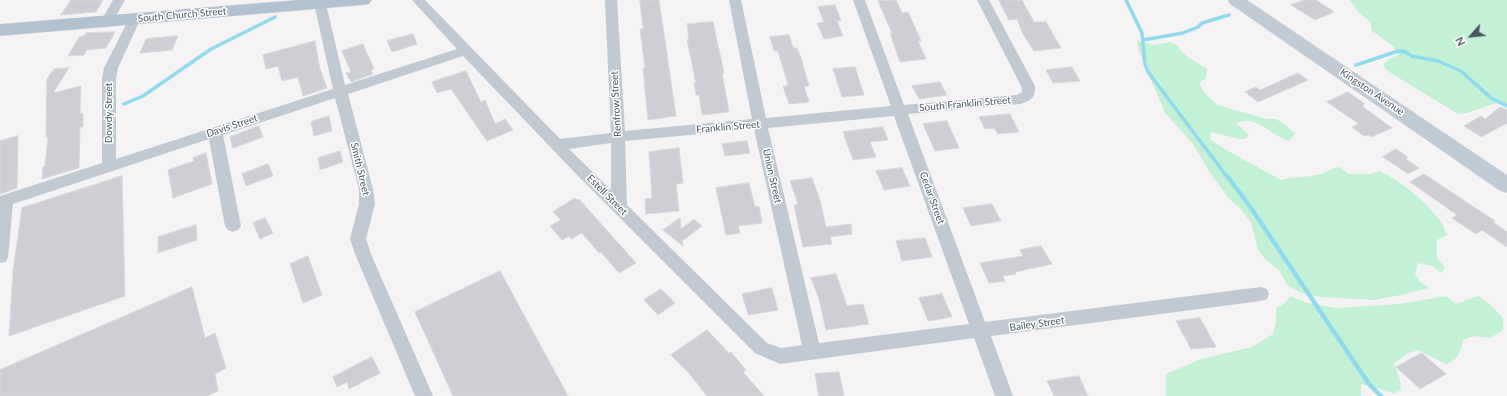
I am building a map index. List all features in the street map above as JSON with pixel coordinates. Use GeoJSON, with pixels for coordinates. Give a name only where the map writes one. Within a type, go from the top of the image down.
{"type":"FeatureCollection","features":[{"type":"Feature","properties":{"kind":"main road","name":"South Church Street"},"geometry":{"type":"LineString","coordinates":[[0,30],[269,4],[320,4],[363,0]]}},
{"type":"Feature","properties":{"kind":"street"},"geometry":{"type":"LineString","coordinates":[[107,20],[119,0]]}},
{"type":"Feature","properties":{"kind":"street","name":"Estell Street"},"geometry":{"type":"LineString","coordinates":[[418,0],[465,51],[557,145],[760,348],[780,356],[812,352]]}},
{"type":"Feature","properties":{"kind":"street","name":"Renfrow Street"},"geometry":{"type":"LineString","coordinates":[[611,0],[618,137],[619,207]]}},
{"type":"Feature","properties":{"kind":"street","name":"Union Street"},"geometry":{"type":"LineString","coordinates":[[735,0],[760,124],[812,352]]}},
{"type":"Feature","properties":{"kind":"street","name":"Cedar Street"},"geometry":{"type":"LineString","coordinates":[[859,0],[1004,396]]}},
{"type":"Feature","properties":{"kind":"street","name":"South Franklin Street"},"geometry":{"type":"LineString","coordinates":[[900,109],[1020,99],[1029,94],[1028,86],[983,0]]}},
{"type":"Feature","properties":{"kind":"street","name":"Kingston Avenue"},"geometry":{"type":"LineString","coordinates":[[1236,0],[1507,185]]}},
{"type":"Feature","properties":{"kind":"street","name":"Smith Street"},"geometry":{"type":"LineString","coordinates":[[320,4],[340,90],[366,189],[367,204],[358,239],[363,254],[424,396]]}},
{"type":"Feature","properties":{"kind":"street","name":"Dowdy Street"},"geometry":{"type":"LineString","coordinates":[[109,166],[109,79],[111,68],[135,18]]}},
{"type":"Feature","properties":{"kind":"street","name":"Davis Street"},"geometry":{"type":"LineString","coordinates":[[3,201],[340,90],[465,51]]}},
{"type":"Feature","properties":{"kind":"street","name":"Franklin Street"},"geometry":{"type":"LineString","coordinates":[[557,145],[618,137],[900,109]]}},
{"type":"Feature","properties":{"kind":"street"},"geometry":{"type":"LineString","coordinates":[[215,132],[233,226]]}},
{"type":"Feature","properties":{"kind":"street"},"geometry":{"type":"LineString","coordinates":[[0,257],[3,201]]}},
{"type":"Feature","properties":{"kind":"street","name":"Bailey Street"},"geometry":{"type":"LineString","coordinates":[[812,352],[1261,294]]}},
{"type":"Feature","properties":{"kind":"green space"},"geometry":{"type":"Polygon","coordinates":[[[1350,0],[1507,0],[1507,103],[1493,104],[1471,112],[1458,114],[1386,70],[1383,64],[1389,59],[1398,55],[1394,47],[1371,30],[1371,23],[1358,12],[1350,0]]]}},
{"type":"Feature","properties":{"kind":"green space"},"geometry":{"type":"Polygon","coordinates":[[[1137,40],[1153,45],[1170,42],[1177,45],[1186,56],[1207,69],[1206,78],[1199,83],[1204,92],[1217,105],[1267,119],[1276,119],[1286,125],[1295,134],[1289,141],[1257,123],[1243,121],[1236,123],[1249,135],[1245,139],[1211,132],[1210,139],[1218,145],[1281,180],[1319,174],[1340,167],[1349,174],[1371,174],[1379,171],[1403,185],[1419,197],[1442,224],[1447,235],[1437,240],[1437,259],[1445,267],[1441,273],[1432,266],[1418,263],[1415,274],[1420,282],[1429,288],[1374,300],[1320,297],[1302,293],[1288,286],[1279,270],[1265,259],[1258,250],[1251,222],[1239,207],[1229,199],[1209,171],[1193,144],[1165,113],[1139,51],[1137,40]]]}},
{"type":"Feature","properties":{"kind":"green space"},"geometry":{"type":"Polygon","coordinates":[[[1290,296],[1308,303],[1336,308],[1399,304],[1446,296],[1456,304],[1478,296],[1489,303],[1503,318],[1503,330],[1490,338],[1473,336],[1463,340],[1460,352],[1456,358],[1446,364],[1418,350],[1407,354],[1394,363],[1400,380],[1401,390],[1394,393],[1361,384],[1361,396],[1166,396],[1166,374],[1201,359],[1252,347],[1273,334],[1276,321],[1276,308],[1285,303],[1290,296]]]}},
{"type":"Feature","properties":{"kind":"building"},"geometry":{"type":"Polygon","coordinates":[[[71,0],[103,0],[96,12],[61,15],[71,0]]]}},
{"type":"Feature","properties":{"kind":"building"},"geometry":{"type":"Polygon","coordinates":[[[640,0],[659,0],[676,116],[648,120],[643,68],[645,68],[640,29],[643,29],[640,0]]]}},
{"type":"Feature","properties":{"kind":"building"},"geometry":{"type":"Polygon","coordinates":[[[896,0],[902,13],[908,12],[921,41],[918,41],[926,59],[900,62],[890,33],[892,33],[878,1],[896,0]]]}},
{"type":"Feature","properties":{"kind":"building"},"geometry":{"type":"Polygon","coordinates":[[[999,0],[1022,0],[1034,22],[1046,22],[1061,48],[1034,51],[1023,34],[1017,19],[1009,20],[999,0]]]}},
{"type":"Feature","properties":{"kind":"building"},"geometry":{"type":"Polygon","coordinates":[[[1304,0],[1316,0],[1334,12],[1315,20],[1291,5],[1304,0]]]}},
{"type":"Feature","properties":{"kind":"building"},"geometry":{"type":"Polygon","coordinates":[[[835,5],[841,20],[837,21],[843,36],[824,39],[817,23],[824,22],[818,7],[835,5]]]}},
{"type":"Feature","properties":{"kind":"building"},"geometry":{"type":"Polygon","coordinates":[[[713,22],[724,73],[722,73],[729,112],[702,115],[699,95],[696,95],[694,83],[696,83],[687,40],[689,40],[687,24],[713,22]]]}},
{"type":"Feature","properties":{"kind":"building"},"geometry":{"type":"Polygon","coordinates":[[[115,32],[106,48],[87,50],[84,55],[68,56],[79,37],[84,36],[86,33],[115,32]]]}},
{"type":"Feature","properties":{"kind":"building"},"geometry":{"type":"Polygon","coordinates":[[[413,34],[417,44],[392,52],[387,41],[413,34]]]}},
{"type":"Feature","properties":{"kind":"building"},"geometry":{"type":"Polygon","coordinates":[[[789,35],[793,48],[797,48],[801,58],[809,86],[804,86],[809,102],[789,104],[783,86],[788,85],[778,51],[774,51],[770,37],[789,35]]]}},
{"type":"Feature","properties":{"kind":"building"},"geometry":{"type":"Polygon","coordinates":[[[178,36],[172,50],[140,53],[146,39],[178,36]]]}},
{"type":"Feature","properties":{"kind":"building"},"geometry":{"type":"Polygon","coordinates":[[[315,41],[320,69],[327,88],[303,96],[298,77],[282,81],[278,66],[266,69],[263,55],[315,41]]]}},
{"type":"Feature","properties":{"kind":"building"},"geometry":{"type":"Polygon","coordinates":[[[363,44],[374,69],[371,70],[373,74],[351,82],[346,73],[351,72],[342,51],[363,44]]]}},
{"type":"Feature","properties":{"kind":"building"},"geometry":{"type":"Polygon","coordinates":[[[855,67],[864,95],[842,97],[833,69],[855,67]]]}},
{"type":"Feature","properties":{"kind":"building"},"geometry":{"type":"Polygon","coordinates":[[[1072,67],[1080,81],[1053,83],[1046,70],[1072,67]]]}},
{"type":"Feature","properties":{"kind":"building"},"geometry":{"type":"Polygon","coordinates":[[[69,68],[53,93],[81,86],[80,114],[83,113],[83,127],[80,127],[79,168],[42,179],[48,137],[46,137],[47,79],[54,69],[69,68]]]}},
{"type":"Feature","properties":{"kind":"building"},"geometry":{"type":"Polygon","coordinates":[[[466,71],[481,102],[485,100],[495,124],[505,119],[513,130],[487,141],[451,89],[437,93],[432,82],[466,71]]]}},
{"type":"Feature","properties":{"kind":"building"},"geometry":{"type":"Polygon","coordinates":[[[1298,73],[1308,80],[1258,102],[1245,92],[1256,87],[1260,90],[1298,73]]]}},
{"type":"Feature","properties":{"kind":"building"},"geometry":{"type":"Polygon","coordinates":[[[940,82],[947,95],[919,99],[912,86],[940,82]]]}},
{"type":"Feature","properties":{"kind":"building"},"geometry":{"type":"Polygon","coordinates":[[[1348,92],[1365,104],[1362,106],[1392,128],[1371,137],[1368,135],[1364,136],[1352,127],[1359,124],[1327,102],[1348,92]]]}},
{"type":"Feature","properties":{"kind":"building"},"geometry":{"type":"Polygon","coordinates":[[[1500,107],[1507,110],[1507,123],[1481,137],[1464,126],[1481,116],[1485,119],[1500,107]]]}},
{"type":"Feature","properties":{"kind":"building"},"geometry":{"type":"Polygon","coordinates":[[[1010,114],[1019,132],[998,134],[994,128],[985,129],[979,117],[1010,114]]]}},
{"type":"Feature","properties":{"kind":"building"},"geometry":{"type":"Polygon","coordinates":[[[329,116],[332,131],[314,136],[311,122],[329,116]]]}},
{"type":"Feature","properties":{"kind":"building"},"geometry":{"type":"Polygon","coordinates":[[[947,121],[959,148],[935,151],[923,124],[947,121]]]}},
{"type":"Feature","properties":{"kind":"building"},"geometry":{"type":"Polygon","coordinates":[[[259,126],[263,137],[233,148],[230,137],[259,126]]]}},
{"type":"Feature","properties":{"kind":"building"},"geometry":{"type":"Polygon","coordinates":[[[883,127],[888,140],[870,142],[876,157],[853,160],[843,132],[883,127]]]}},
{"type":"Feature","properties":{"kind":"building"},"geometry":{"type":"Polygon","coordinates":[[[18,136],[17,188],[0,194],[0,141],[18,136]]]}},
{"type":"Feature","properties":{"kind":"building"},"geometry":{"type":"Polygon","coordinates":[[[747,141],[750,153],[725,156],[722,144],[747,141]]]}},
{"type":"Feature","properties":{"kind":"building"},"geometry":{"type":"Polygon","coordinates":[[[679,148],[683,183],[676,184],[679,211],[646,214],[645,199],[652,198],[649,152],[679,148]]]}},
{"type":"Feature","properties":{"kind":"building"},"geometry":{"type":"Polygon","coordinates":[[[1396,149],[1408,157],[1406,159],[1419,168],[1408,174],[1383,157],[1396,149]]]}},
{"type":"Feature","properties":{"kind":"building"},"geometry":{"type":"Polygon","coordinates":[[[340,151],[343,162],[320,170],[318,158],[340,151]]]}},
{"type":"Feature","properties":{"kind":"building"},"geometry":{"type":"Polygon","coordinates":[[[206,153],[212,184],[173,198],[168,170],[194,161],[193,158],[206,153]]]}},
{"type":"Feature","properties":{"kind":"building"},"geometry":{"type":"Polygon","coordinates":[[[268,164],[273,176],[246,186],[242,174],[268,164]]]}},
{"type":"Feature","properties":{"kind":"building"},"geometry":{"type":"Polygon","coordinates":[[[902,168],[910,186],[884,190],[876,171],[902,168]]]}},
{"type":"Feature","properties":{"kind":"building"},"geometry":{"type":"Polygon","coordinates":[[[1424,174],[1495,221],[1493,222],[1507,232],[1507,247],[1482,230],[1476,234],[1452,218],[1457,215],[1410,182],[1424,174]]]}},
{"type":"Feature","properties":{"kind":"building"},"geometry":{"type":"Polygon","coordinates":[[[122,176],[125,296],[9,336],[13,271],[22,208],[122,176]]]}},
{"type":"Feature","properties":{"kind":"building"},"geometry":{"type":"Polygon","coordinates":[[[812,178],[820,200],[826,227],[851,224],[852,234],[830,237],[832,244],[803,247],[794,205],[798,204],[790,181],[812,178]]]}},
{"type":"Feature","properties":{"kind":"building"},"geometry":{"type":"Polygon","coordinates":[[[749,183],[755,207],[759,206],[762,223],[738,226],[740,233],[726,235],[716,188],[749,183]]]}},
{"type":"Feature","properties":{"kind":"building"},"geometry":{"type":"Polygon","coordinates":[[[575,198],[577,200],[579,199],[636,263],[619,273],[582,233],[571,239],[569,236],[562,240],[550,226],[561,220],[553,212],[575,198]]]}},
{"type":"Feature","properties":{"kind":"building"},"geometry":{"type":"Polygon","coordinates":[[[992,204],[1001,221],[971,226],[963,208],[992,204]]]}},
{"type":"Feature","properties":{"kind":"building"},"geometry":{"type":"Polygon","coordinates":[[[265,218],[273,233],[260,239],[253,223],[265,218]]]}},
{"type":"Feature","properties":{"kind":"building"},"geometry":{"type":"Polygon","coordinates":[[[680,218],[681,229],[694,219],[702,226],[682,241],[683,246],[663,230],[680,218]]]}},
{"type":"Feature","properties":{"kind":"building"},"geometry":{"type":"Polygon","coordinates":[[[196,225],[197,240],[158,253],[158,237],[196,225]]]}},
{"type":"Feature","properties":{"kind":"building"},"geometry":{"type":"Polygon","coordinates":[[[925,238],[932,257],[902,261],[896,241],[925,238]]]}},
{"type":"Feature","properties":{"kind":"building"},"geometry":{"type":"Polygon","coordinates":[[[1041,246],[1052,264],[1015,272],[1016,274],[1003,276],[1005,281],[989,283],[980,263],[1023,256],[1020,250],[1041,246]]]}},
{"type":"Feature","properties":{"kind":"building"},"geometry":{"type":"Polygon","coordinates":[[[308,256],[322,295],[303,303],[290,264],[308,256]]]}},
{"type":"Feature","properties":{"kind":"building"},"geometry":{"type":"Polygon","coordinates":[[[500,271],[568,396],[453,396],[415,312],[500,271]]]}},
{"type":"Feature","properties":{"kind":"building"},"geometry":{"type":"Polygon","coordinates":[[[836,274],[847,306],[863,304],[869,324],[826,330],[819,299],[811,278],[836,274]]]}},
{"type":"Feature","properties":{"kind":"building"},"geometry":{"type":"Polygon","coordinates":[[[192,287],[205,338],[215,333],[226,368],[215,374],[218,391],[207,396],[0,396],[0,370],[192,287]]]}},
{"type":"Feature","properties":{"kind":"building"},"geometry":{"type":"Polygon","coordinates":[[[772,288],[778,310],[748,315],[742,294],[772,288]]]}},
{"type":"Feature","properties":{"kind":"building"},"geometry":{"type":"Polygon","coordinates":[[[661,289],[675,303],[658,315],[644,300],[661,289]]]}},
{"type":"Feature","properties":{"kind":"building"},"geometry":{"type":"Polygon","coordinates":[[[942,294],[952,317],[928,321],[919,298],[942,294]]]}},
{"type":"Feature","properties":{"kind":"building"},"geometry":{"type":"Polygon","coordinates":[[[1200,318],[1216,347],[1191,349],[1176,321],[1200,318]]]}},
{"type":"Feature","properties":{"kind":"building"},"geometry":{"type":"Polygon","coordinates":[[[707,330],[729,353],[731,352],[746,370],[743,372],[764,396],[707,396],[688,372],[671,355],[707,330]]]}},
{"type":"Feature","properties":{"kind":"building"},"geometry":{"type":"Polygon","coordinates":[[[1422,353],[1446,374],[1420,389],[1396,367],[1422,353]]]}},
{"type":"Feature","properties":{"kind":"building"},"geometry":{"type":"Polygon","coordinates":[[[372,357],[380,373],[349,389],[347,382],[337,387],[333,377],[372,357]]]}},
{"type":"Feature","properties":{"kind":"building"},"geometry":{"type":"Polygon","coordinates":[[[839,372],[844,396],[819,396],[815,374],[839,372]]]}},
{"type":"Feature","properties":{"kind":"building"},"geometry":{"type":"Polygon","coordinates":[[[1079,376],[1088,396],[1054,396],[1047,381],[1079,376]]]}},
{"type":"Feature","properties":{"kind":"waterway"},"geometry":{"type":"LineString","coordinates":[[1126,0],[1142,33],[1145,64],[1148,72],[1228,178]]}},
{"type":"Feature","properties":{"kind":"waterway"},"geometry":{"type":"LineString","coordinates":[[1143,40],[1183,33],[1198,27],[1202,23],[1229,15]]}},
{"type":"Feature","properties":{"kind":"waterway"},"geometry":{"type":"LineString","coordinates":[[124,104],[143,96],[211,49],[275,17]]}},
{"type":"Feature","properties":{"kind":"waterway"},"geometry":{"type":"LineString","coordinates":[[1356,65],[1398,51],[1406,52],[1411,56],[1438,61],[1461,71],[1491,98],[1507,106]]}},
{"type":"Feature","properties":{"kind":"waterway"},"geometry":{"type":"LineString","coordinates":[[1228,177],[1251,208],[1369,384],[1381,396]]}}]}
